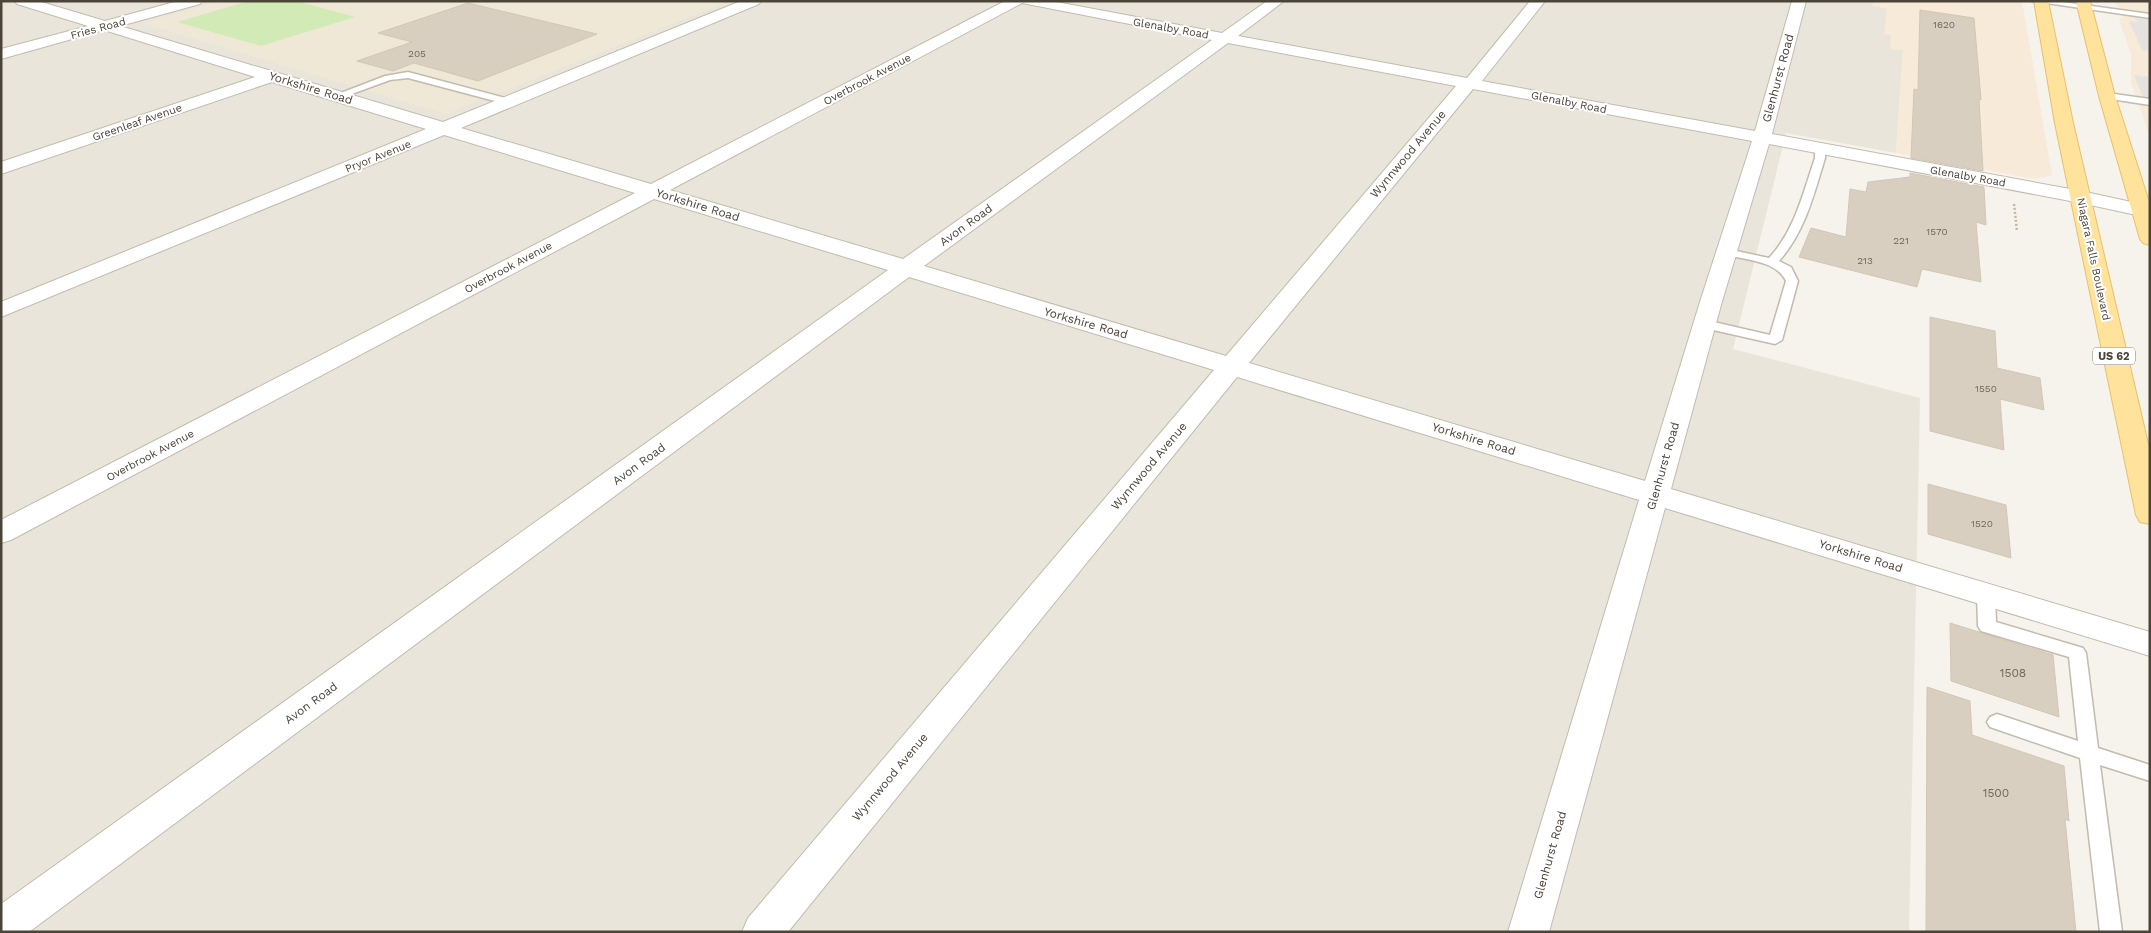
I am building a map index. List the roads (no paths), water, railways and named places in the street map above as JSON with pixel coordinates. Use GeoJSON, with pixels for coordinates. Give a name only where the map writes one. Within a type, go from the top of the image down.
{"type":"FeatureCollection","features":[{"type":"Feature","properties":{"kind":"main road","name":"Niagara Falls Boulevard"},"geometry":{"type":"LineString","coordinates":[[2041,2],[2064,123],[2150,515]]}},
{"type":"Feature","properties":{"kind":"main road"},"geometry":{"type":"LineString","coordinates":[[2085,3],[2108,96],[2146,211],[2150,239]]}},
{"type":"Feature","properties":{"kind":"street","name":"Yorkshire Road"},"geometry":{"type":"LineString","coordinates":[[22,1],[446,128],[905,269],[1656,493],[2150,644]]}},
{"type":"Feature","properties":{"kind":"street","name":"Fries Road"},"geometry":{"type":"LineString","coordinates":[[1,54],[195,1]]}},
{"type":"Feature","properties":{"kind":"street","name":"Pryor Avenue"},"geometry":{"type":"LineString","coordinates":[[1,310],[754,1]]}},
{"type":"Feature","properties":{"kind":"street","name":"Overbrook Avenue"},"geometry":{"type":"LineString","coordinates":[[1,533],[1016,1]]}},
{"type":"Feature","properties":{"kind":"street","name":"Glenalby Road"},"geometry":{"type":"LineString","coordinates":[[1027,1],[2081,197],[2146,211]]}},
{"type":"Feature","properties":{"kind":"street","name":"Avon Road"},"geometry":{"type":"LineString","coordinates":[[1,928],[905,269],[1277,1]]}},
{"type":"Feature","properties":{"kind":"street","name":"Wynnwood Avenue"},"geometry":{"type":"LineString","coordinates":[[762,932],[1462,89],[1538,1]]}},
{"type":"Feature","properties":{"kind":"street","name":"Glenhurst Road"},"geometry":{"type":"LineString","coordinates":[[1528,932],[1705,324],[1762,138],[1798,1]]}},
{"type":"Feature","properties":{"kind":"street","name":"Greenleaf Avenue"},"geometry":{"type":"LineString","coordinates":[[1,168],[274,76]]}},
{"type":"Feature","properties":{"kind":"lane"},"geometry":{"type":"LineString","coordinates":[[2036,1],[2085,3],[2150,10]]}},
{"type":"Feature","properties":{"kind":"lane"},"geometry":{"type":"LineString","coordinates":[[2085,3],[2150,16]]}},
{"type":"Feature","properties":{"kind":"lane"},"geometry":{"type":"LineString","coordinates":[[338,96],[388,78],[408,75],[510,102]]}},
{"type":"Feature","properties":{"kind":"lane"},"geometry":{"type":"LineString","coordinates":[[2108,96],[2150,102]]}},
{"type":"Feature","properties":{"kind":"lane"},"geometry":{"type":"LineString","coordinates":[[1772,262],[1779,256],[1797,227],[1820,158],[1820,149]]}},
{"type":"Feature","properties":{"kind":"lane"},"geometry":{"type":"LineString","coordinates":[[1705,324],[1775,340],[1792,281],[1787,270],[1772,262],[1727,252]]}},
{"type":"Feature","properties":{"kind":"lane"},"geometry":{"type":"LineString","coordinates":[[1986,594],[1987,626],[2077,653],[2110,932]]}},
{"type":"Feature","properties":{"kind":"lane"},"geometry":{"type":"LineString","coordinates":[[1997,722],[2150,773]]}}]}
